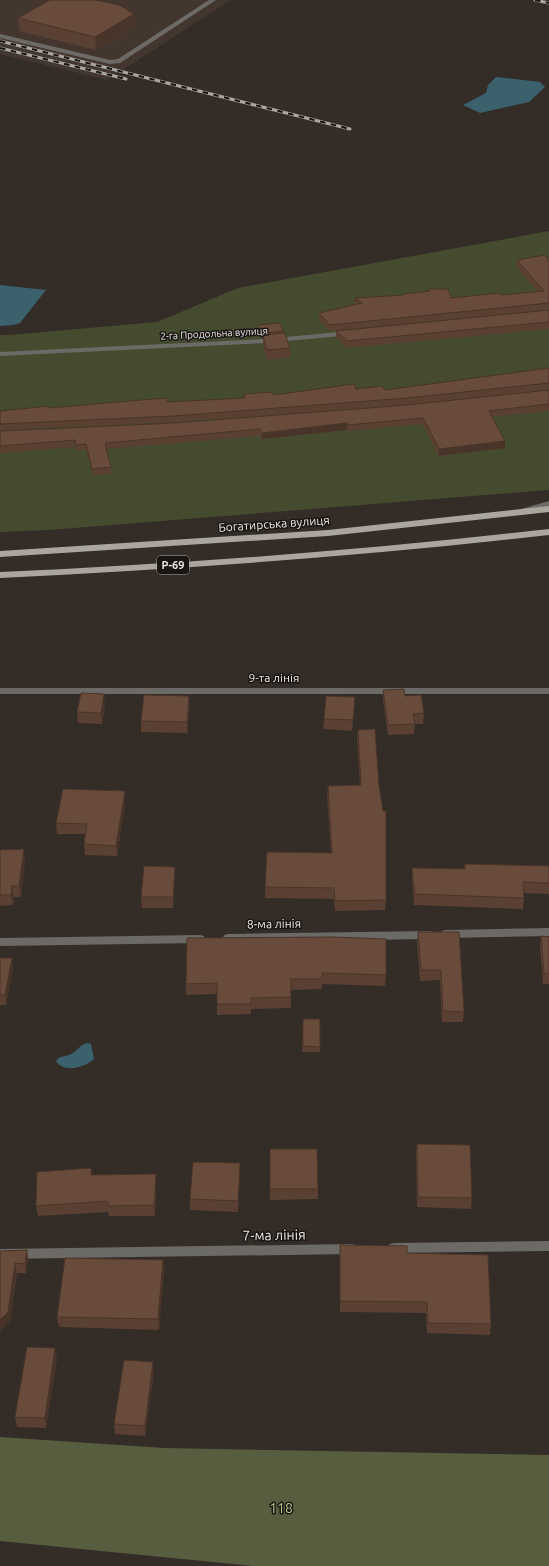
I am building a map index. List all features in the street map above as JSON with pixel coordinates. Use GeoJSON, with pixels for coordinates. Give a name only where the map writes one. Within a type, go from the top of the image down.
{"type":"FeatureCollection","features":[{"type":"Feature","properties":{"kind":"main road","name":"Богатирська вулиця"},"geometry":{"type":"LineString","coordinates":[[0,554],[328,533],[549,509]]}},
{"type":"Feature","properties":{"kind":"main road","name":"Р-69"},"geometry":{"type":"LineString","coordinates":[[0,575],[95,571],[345,553],[477,541],[549,532]]}},
{"type":"Feature","properties":{"kind":"street"},"geometry":{"type":"LineString","coordinates":[[0,36],[99,61],[115,62],[120,61],[213,0]]}},
{"type":"Feature","properties":{"kind":"street","name":"2-га Продольна вулиця"},"geometry":{"type":"LineString","coordinates":[[0,354],[265,341],[357,332]]}},
{"type":"Feature","properties":{"kind":"street"},"geometry":{"type":"LineString","coordinates":[[519,513],[549,504]]}},
{"type":"Feature","properties":{"kind":"street","name":"9-та лінія"},"geometry":{"type":"LineString","coordinates":[[0,691],[549,691]]}},
{"type":"Feature","properties":{"kind":"street","name":"8-ма лінія"},"geometry":{"type":"LineString","coordinates":[[0,942],[549,932]]}},
{"type":"Feature","properties":{"kind":"street"},"geometry":{"type":"LineString","coordinates":[[382,1248],[549,1246]]}},
{"type":"Feature","properties":{"kind":"street","name":"7-ма лінія"},"geometry":{"type":"LineString","coordinates":[[0,1254],[366,1249]]}},
{"type":"Feature","properties":{"kind":"shaded area"},"geometry":{"type":"Polygon","coordinates":[[[0,0],[231,0],[107,80],[0,54],[0,0]]]}},
{"type":"Feature","properties":{"kind":"green space"},"geometry":{"type":"Polygon","coordinates":[[[549,231],[549,490],[49,530],[0,532],[0,335],[157,322],[238,288],[549,231]]]}},
{"type":"Feature","properties":{"kind":"green space","name":"118"},"geometry":{"type":"Polygon","coordinates":[[[0,1437],[164,1448],[549,1455],[549,1566],[253,1566],[0,1541],[0,1437]]]}},
{"type":"Feature","properties":{"kind":"water"},"geometry":{"type":"Polygon","coordinates":[[[496,77],[540,82],[545,87],[529,102],[480,113],[463,105],[486,93],[488,85],[496,77]]]}},
{"type":"Feature","properties":{"kind":"water"},"geometry":{"type":"Polygon","coordinates":[[[0,285],[46,290],[20,323],[0,326],[0,285]]]}},
{"type":"Feature","properties":{"kind":"water"},"geometry":{"type":"Polygon","coordinates":[[[87,1043],[91,1044],[94,1059],[85,1065],[69,1068],[59,1065],[56,1061],[61,1057],[71,1054],[87,1043]]]}},
{"type":"Feature","properties":{"kind":"building"},"geometry":{"type":"Polygon","coordinates":[[[50,0],[95,0],[119,5],[134,14],[95,37],[18,18],[50,0]]]}},
{"type":"Feature","properties":{"kind":"building"},"geometry":{"type":"Polygon","coordinates":[[[545,255],[549,262],[549,303],[330,325],[319,313],[362,303],[355,298],[404,295],[403,294],[430,291],[429,289],[448,289],[451,298],[499,293],[501,295],[544,291],[517,260],[545,255]]]}},
{"type":"Feature","properties":{"kind":"building"},"geometry":{"type":"Polygon","coordinates":[[[549,310],[549,322],[347,341],[336,331],[549,310]]]}},
{"type":"Feature","properties":{"kind":"building"},"geometry":{"type":"Polygon","coordinates":[[[280,323],[283,331],[265,333],[261,333],[258,325],[280,323]]]}},
{"type":"Feature","properties":{"kind":"building"},"geometry":{"type":"Polygon","coordinates":[[[285,333],[290,348],[267,350],[263,335],[285,333]]]}},
{"type":"Feature","properties":{"kind":"building"},"geometry":{"type":"Polygon","coordinates":[[[549,368],[549,383],[407,398],[174,416],[0,424],[0,411],[49,406],[49,408],[167,398],[167,402],[245,398],[244,394],[272,392],[273,395],[354,384],[356,389],[382,386],[385,390],[549,368]]]}},
{"type":"Feature","properties":{"kind":"building"},"geometry":{"type":"Polygon","coordinates":[[[549,390],[549,404],[489,411],[505,441],[439,449],[424,419],[422,418],[348,425],[347,423],[262,433],[260,429],[105,443],[111,467],[92,469],[86,444],[76,445],[75,440],[0,446],[0,431],[174,423],[407,405],[549,390]]]}},
{"type":"Feature","properties":{"kind":"building"},"geometry":{"type":"Polygon","coordinates":[[[404,689],[405,696],[421,695],[424,713],[413,714],[415,724],[388,725],[383,690],[404,689]]]}},
{"type":"Feature","properties":{"kind":"building"},"geometry":{"type":"Polygon","coordinates":[[[81,693],[104,694],[101,713],[77,712],[81,693]]]}},
{"type":"Feature","properties":{"kind":"building"},"geometry":{"type":"Polygon","coordinates":[[[144,695],[189,696],[187,722],[141,721],[144,695]]]}},
{"type":"Feature","properties":{"kind":"building"},"geometry":{"type":"Polygon","coordinates":[[[326,696],[355,697],[353,720],[324,719],[326,696]]]}},
{"type":"Feature","properties":{"kind":"building"},"geometry":{"type":"Polygon","coordinates":[[[375,729],[379,785],[383,811],[386,811],[386,900],[335,901],[334,888],[265,887],[267,852],[332,853],[328,786],[361,785],[358,730],[375,729]]]}},
{"type":"Feature","properties":{"kind":"building"},"geometry":{"type":"Polygon","coordinates":[[[63,789],[125,791],[116,846],[84,844],[87,824],[56,823],[63,789]]]}},
{"type":"Feature","properties":{"kind":"building"},"geometry":{"type":"Polygon","coordinates":[[[24,849],[19,886],[12,886],[11,895],[0,895],[0,850],[24,849]]]}},
{"type":"Feature","properties":{"kind":"building"},"geometry":{"type":"Polygon","coordinates":[[[465,864],[549,866],[549,883],[523,882],[524,898],[415,894],[412,868],[465,869],[465,864]]]}},
{"type":"Feature","properties":{"kind":"building"},"geometry":{"type":"Polygon","coordinates":[[[144,866],[175,867],[173,897],[141,897],[144,866]]]}},
{"type":"Feature","properties":{"kind":"building"},"geometry":{"type":"Polygon","coordinates":[[[418,932],[459,932],[464,1012],[443,1011],[441,970],[421,970],[418,932]]]}},
{"type":"Feature","properties":{"kind":"building"},"geometry":{"type":"Polygon","coordinates":[[[541,936],[549,937],[549,974],[544,974],[541,936]]]}},
{"type":"Feature","properties":{"kind":"building"},"geometry":{"type":"Polygon","coordinates":[[[333,937],[386,939],[386,975],[322,973],[322,979],[291,979],[291,997],[251,998],[251,1004],[217,1004],[217,983],[186,984],[187,938],[333,937]]]}},
{"type":"Feature","properties":{"kind":"building"},"geometry":{"type":"Polygon","coordinates":[[[0,958],[12,958],[5,995],[0,995],[0,958]]]}},
{"type":"Feature","properties":{"kind":"building"},"geometry":{"type":"Polygon","coordinates":[[[303,1019],[320,1019],[320,1047],[303,1046],[303,1019]]]}},
{"type":"Feature","properties":{"kind":"building"},"geometry":{"type":"Polygon","coordinates":[[[417,1144],[470,1145],[472,1198],[418,1197],[417,1144]]]}},
{"type":"Feature","properties":{"kind":"building"},"geometry":{"type":"Polygon","coordinates":[[[270,1149],[317,1149],[318,1189],[270,1189],[270,1149]]]}},
{"type":"Feature","properties":{"kind":"building"},"geometry":{"type":"Polygon","coordinates":[[[193,1162],[240,1163],[238,1201],[190,1199],[193,1162]]]}},
{"type":"Feature","properties":{"kind":"building"},"geometry":{"type":"Polygon","coordinates":[[[91,1168],[91,1175],[156,1174],[154,1205],[108,1206],[108,1201],[36,1206],[37,1172],[91,1168]]]}},
{"type":"Feature","properties":{"kind":"building"},"geometry":{"type":"Polygon","coordinates":[[[340,1245],[407,1246],[407,1253],[488,1255],[491,1324],[428,1323],[427,1302],[340,1301],[340,1245]]]}},
{"type":"Feature","properties":{"kind":"building"},"geometry":{"type":"Polygon","coordinates":[[[27,1250],[25,1264],[15,1263],[8,1312],[0,1320],[0,1251],[27,1250]]]}},
{"type":"Feature","properties":{"kind":"building"},"geometry":{"type":"Polygon","coordinates":[[[65,1258],[163,1260],[158,1319],[57,1317],[65,1258]]]}},
{"type":"Feature","properties":{"kind":"building"},"geometry":{"type":"Polygon","coordinates":[[[27,1347],[55,1348],[45,1418],[15,1417],[27,1347]]]}},
{"type":"Feature","properties":{"kind":"building"},"geometry":{"type":"Polygon","coordinates":[[[124,1360],[153,1362],[145,1426],[114,1424],[124,1360]]]}},
{"type":"Feature","properties":{"kind":"railway"},"geometry":{"type":"LineString","coordinates":[[535,0],[549,3]]}},
{"type":"Feature","properties":{"kind":"railway"},"geometry":{"type":"LineString","coordinates":[[0,41],[350,129]]}},
{"type":"Feature","properties":{"kind":"railway"},"geometry":{"type":"LineString","coordinates":[[0,48],[126,79]]}}]}
